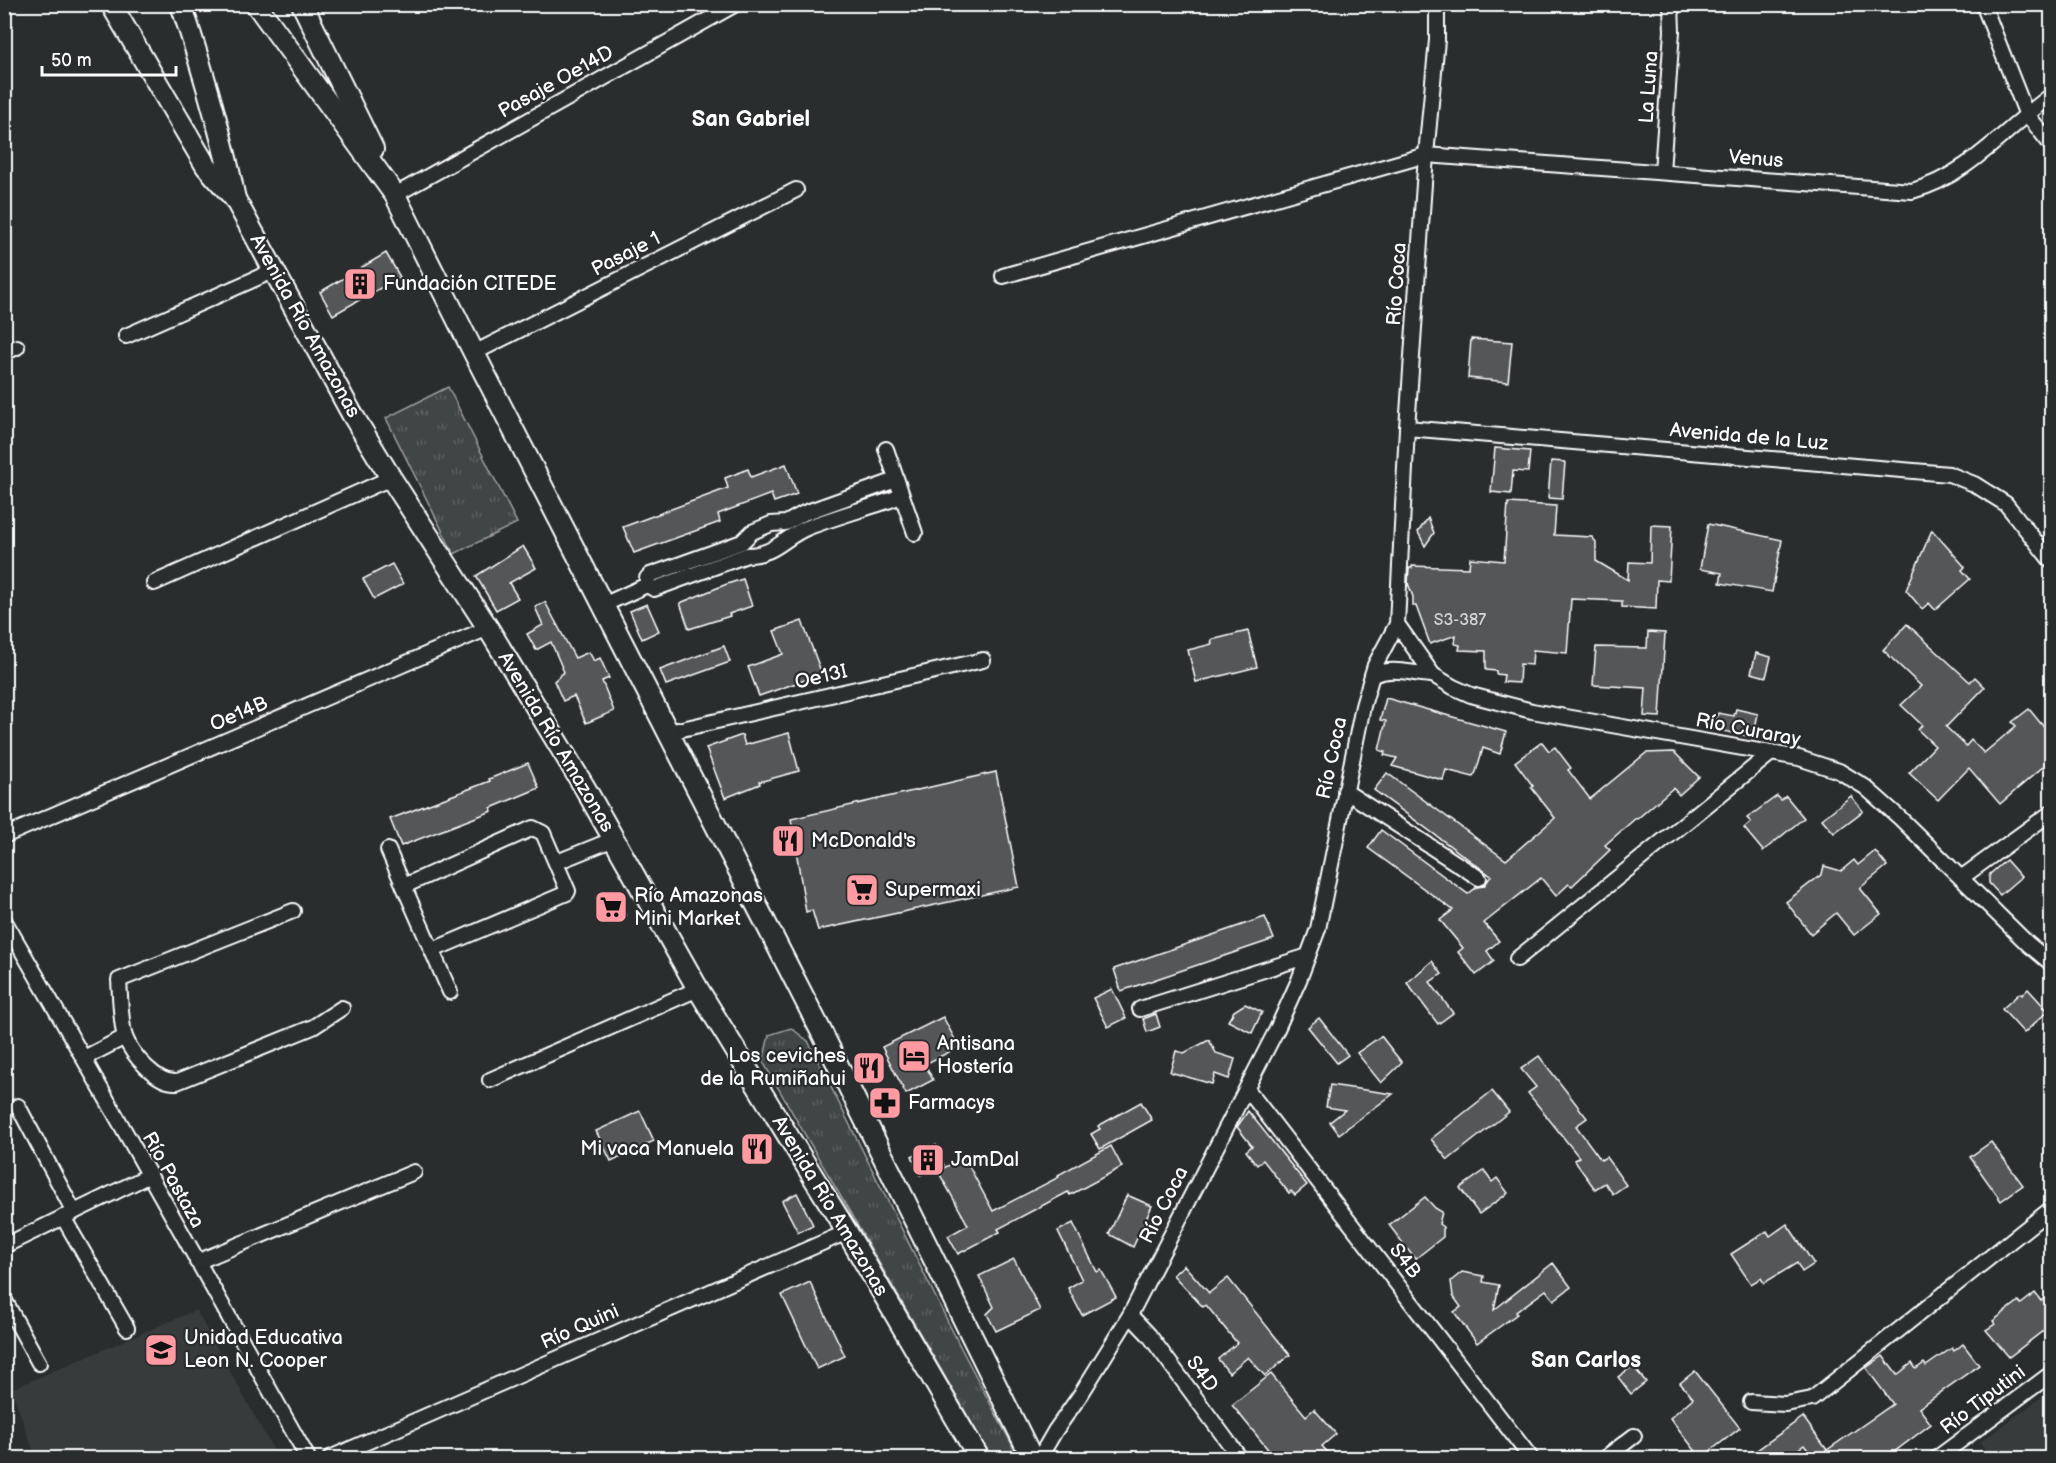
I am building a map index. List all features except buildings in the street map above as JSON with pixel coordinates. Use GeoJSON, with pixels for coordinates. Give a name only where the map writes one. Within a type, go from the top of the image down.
{"type":"FeatureCollection","features":[{"type":"Feature","properties":{"kind":"main road"},"geometry":{"type":"LineString","coordinates":[[111,4],[206,166],[236,199]]}},
{"type":"Feature","properties":{"kind":"main road","name":"Avenida Río Amazonas"},"geometry":{"type":"LineString","coordinates":[[181,4],[201,65],[236,199],[352,414],[488,628],[614,839],[698,989],[847,1232],[979,1458]]}},
{"type":"Feature","properties":{"kind":"main road"},"geometry":{"type":"LineString","coordinates":[[256,4],[395,195]]}},
{"type":"Feature","properties":{"kind":"main road"},"geometry":{"type":"LineString","coordinates":[[302,4],[474,353],[827,1043],[1032,1458]]}},
{"type":"Feature","properties":{"kind":"street","name":"Pasaje Oe14D"},"geometry":{"type":"LineString","coordinates":[[395,195],[736,4]]}},
{"type":"Feature","properties":{"kind":"street","name":"Río Coca"},"geometry":{"type":"LineString","coordinates":[[1043,1458],[1044,1450],[1055,1431],[1131,1315],[1277,1029],[1318,929],[1363,706],[1375,665],[1397,624],[1407,428],[1426,155],[1437,40],[1437,4]]}},
{"type":"Feature","properties":{"kind":"street","name":"La Luna"},"geometry":{"type":"LineString","coordinates":[[1662,172],[1672,31],[1671,4]]}},
{"type":"Feature","properties":{"kind":"street"},"geometry":{"type":"LineString","coordinates":[[1983,4],[2026,113],[2052,146]]}},
{"type":"Feature","properties":{"kind":"street","name":"Venus"},"geometry":{"type":"LineString","coordinates":[[1426,155],[1912,191],[1928,187],[1979,157],[2026,113],[2052,94]]}},
{"type":"Feature","properties":{"kind":"street"},"geometry":{"type":"LineString","coordinates":[[1003,276],[1426,155]]}},
{"type":"Feature","properties":{"kind":"street","name":"Pasaje 1"},"geometry":{"type":"LineString","coordinates":[[474,353],[796,190]]}},
{"type":"Feature","properties":{"kind":"street"},"geometry":{"type":"LineString","coordinates":[[126,336],[275,270]]}},
{"type":"Feature","properties":{"kind":"street","name":"Avenida de la Luz"},"geometry":{"type":"LineString","coordinates":[[1407,428],[1949,474],[1974,484],[2006,504],[2052,562]]}},
{"type":"Feature","properties":{"kind":"street"},"geometry":{"type":"LineString","coordinates":[[885,449],[915,533]]}},
{"type":"Feature","properties":{"kind":"street"},"geometry":{"type":"LineString","coordinates":[[154,583],[391,478]]}},
{"type":"Feature","properties":{"kind":"street"},"geometry":{"type":"LineString","coordinates":[[744,548],[760,555],[780,545],[788,529],[804,513],[897,480]]}},
{"type":"Feature","properties":{"kind":"street"},"geometry":{"type":"LineString","coordinates":[[603,605],[647,585],[647,578],[650,575],[693,567],[744,548],[752,532],[771,524],[788,529],[838,518],[902,496]]}},
{"type":"Feature","properties":{"kind":"street"},"geometry":{"type":"LineString","coordinates":[[832,503],[838,518]]}},
{"type":"Feature","properties":{"kind":"street","name":"Río Curaray"},"geometry":{"type":"LineString","coordinates":[[1397,624],[1433,675],[1471,695],[1532,711],[1823,765],[1851,777],[1900,818],[2028,945],[2052,964]]}},
{"type":"Feature","properties":{"kind":"street","name":"Oe14B"},"geometry":{"type":"LineString","coordinates":[[4,836],[488,628]]}},
{"type":"Feature","properties":{"kind":"street","name":"Oe13I"},"geometry":{"type":"LineString","coordinates":[[669,732],[983,660]]}},
{"type":"Feature","properties":{"kind":"street"},"geometry":{"type":"LineString","coordinates":[[1372,675],[1394,669],[1414,674],[1433,675]]}},
{"type":"Feature","properties":{"kind":"street"},"geometry":{"type":"LineString","coordinates":[[1517,959],[1770,754]]}},
{"type":"Feature","properties":{"kind":"street"},"geometry":{"type":"LineString","coordinates":[[1345,791],[1479,878]]}},
{"type":"Feature","properties":{"kind":"street"},"geometry":{"type":"LineString","coordinates":[[1961,878],[2052,812]]}},
{"type":"Feature","properties":{"kind":"street"},"geometry":{"type":"LineString","coordinates":[[404,885],[533,828],[543,833],[557,862],[567,893],[433,950]]}},
{"type":"Feature","properties":{"kind":"street"},"geometry":{"type":"LineString","coordinates":[[557,862],[614,839]]}},
{"type":"Feature","properties":{"kind":"street"},"geometry":{"type":"LineString","coordinates":[[388,849],[450,992]]}},
{"type":"Feature","properties":{"kind":"street"},"geometry":{"type":"LineString","coordinates":[[293,911],[119,980],[125,1037],[149,1070],[168,1082],[177,1082],[313,1027],[342,1008]]}},
{"type":"Feature","properties":{"kind":"street","name":"Río Pastaza"},"geometry":{"type":"LineString","coordinates":[[4,920],[308,1458]]}},
{"type":"Feature","properties":{"kind":"street"},"geometry":{"type":"LineString","coordinates":[[1140,1009],[1308,956]]}},
{"type":"Feature","properties":{"kind":"street"},"geometry":{"type":"LineString","coordinates":[[490,1080],[698,989]]}},
{"type":"Feature","properties":{"kind":"street"},"geometry":{"type":"LineString","coordinates":[[84,1058],[125,1037]]}},
{"type":"Feature","properties":{"kind":"street","name":"S4B"},"geometry":{"type":"LineString","coordinates":[[1247,1089],[1532,1458]]}},
{"type":"Feature","properties":{"kind":"street"},"geometry":{"type":"LineString","coordinates":[[18,1106],[68,1215],[127,1328]]}},
{"type":"Feature","properties":{"kind":"street"},"geometry":{"type":"LineString","coordinates":[[198,1262],[414,1172]]}},
{"type":"Feature","properties":{"kind":"street"},"geometry":{"type":"LineString","coordinates":[[4,1246],[148,1176]]}},
{"type":"Feature","properties":{"kind":"street"},"geometry":{"type":"LineString","coordinates":[[1750,1402],[1786,1404],[1812,1399],[2052,1208]]}},
{"type":"Feature","properties":{"kind":"street","name":"Río Quini"},"geometry":{"type":"LineString","coordinates":[[330,1458],[847,1232]]}},
{"type":"Feature","properties":{"kind":"street"},"geometry":{"type":"LineString","coordinates":[[4,1299],[39,1363]]}},
{"type":"Feature","properties":{"kind":"street","name":"S4D"},"geometry":{"type":"LineString","coordinates":[[1131,1315],[1149,1335],[1240,1458]]}},
{"type":"Feature","properties":{"kind":"street","name":"Río Tiputini"},"geometry":{"type":"LineString","coordinates":[[1937,1458],[2052,1373]]}},
{"type":"Feature","properties":{"kind":"street"},"geometry":{"type":"LineString","coordinates":[[1605,1458],[1634,1436]]}},
{"type":"Feature","properties":{"kind":"shaded area","name":"Unidad Educativa Leon N. Cooper"},"geometry":{"type":"Polygon","coordinates":[[[196,1310],[278,1458],[36,1458],[11,1389],[196,1310]]]}},
{"type":"Feature","properties":{"kind":"shaded area"},"geometry":{"type":"Polygon","coordinates":[[[2046,1394],[2051,1402],[2051,1458],[2047,1452],[2039,1458],[1992,1458],[1980,1442],[2046,1394]]]}},
{"type":"Feature","properties":{"kind":"green space"},"geometry":{"type":"Polygon","coordinates":[[[448,387],[517,523],[454,554],[386,418],[448,387]]]}},
{"type":"Feature","properties":{"kind":"green space"},"geometry":{"type":"Polygon","coordinates":[[[791,1028],[808,1041],[962,1350],[1019,1458],[992,1458],[763,1062],[769,1035],[791,1028]]]}},
{"type":"Feature","properties":{"kind":"place","name":"Fundación CITEDE"},"geometry":{"type":"Point","coordinates":[360,284]}},
{"type":"Feature","properties":{"kind":"place","name":"McDonald's"},"geometry":{"type":"Point","coordinates":[788,841]}},
{"type":"Feature","properties":{"kind":"place","name":"Supermaxi"},"geometry":{"type":"Point","coordinates":[862,890]}},
{"type":"Feature","properties":{"kind":"place","name":"Río Amazonas Mini Market"},"geometry":{"type":"Point","coordinates":[611,907]}},
{"type":"Feature","properties":{"kind":"place","name":"Antisana Hostería"},"geometry":{"type":"Point","coordinates":[914,1056]}},
{"type":"Feature","properties":{"kind":"place","name":"Los ceviches de la Rumiñahui"},"geometry":{"type":"Point","coordinates":[869,1068]}},
{"type":"Feature","properties":{"kind":"place","name":"Farmacys"},"geometry":{"type":"Point","coordinates":[885,1103]}},
{"type":"Feature","properties":{"kind":"place","name":"Mi vaca Manuela"},"geometry":{"type":"Point","coordinates":[757,1149]}},
{"type":"Feature","properties":{"kind":"place","name":"JamDal"},"geometry":{"type":"Point","coordinates":[928,1160]}},
{"type":"Feature","properties":{"kind":"place","name":"Unidad Educativa Leon N. Cooper"},"geometry":{"type":"Point","coordinates":[161,1350]}},
{"type":"Feature","properties":{"kind":"district","name":"San Gabriel"},"geometry":{"type":"Point","coordinates":[751,119]}},
{"type":"Feature","properties":{"kind":"district","name":"San Carlos"},"geometry":{"type":"Point","coordinates":[1586,1360]}}]}
